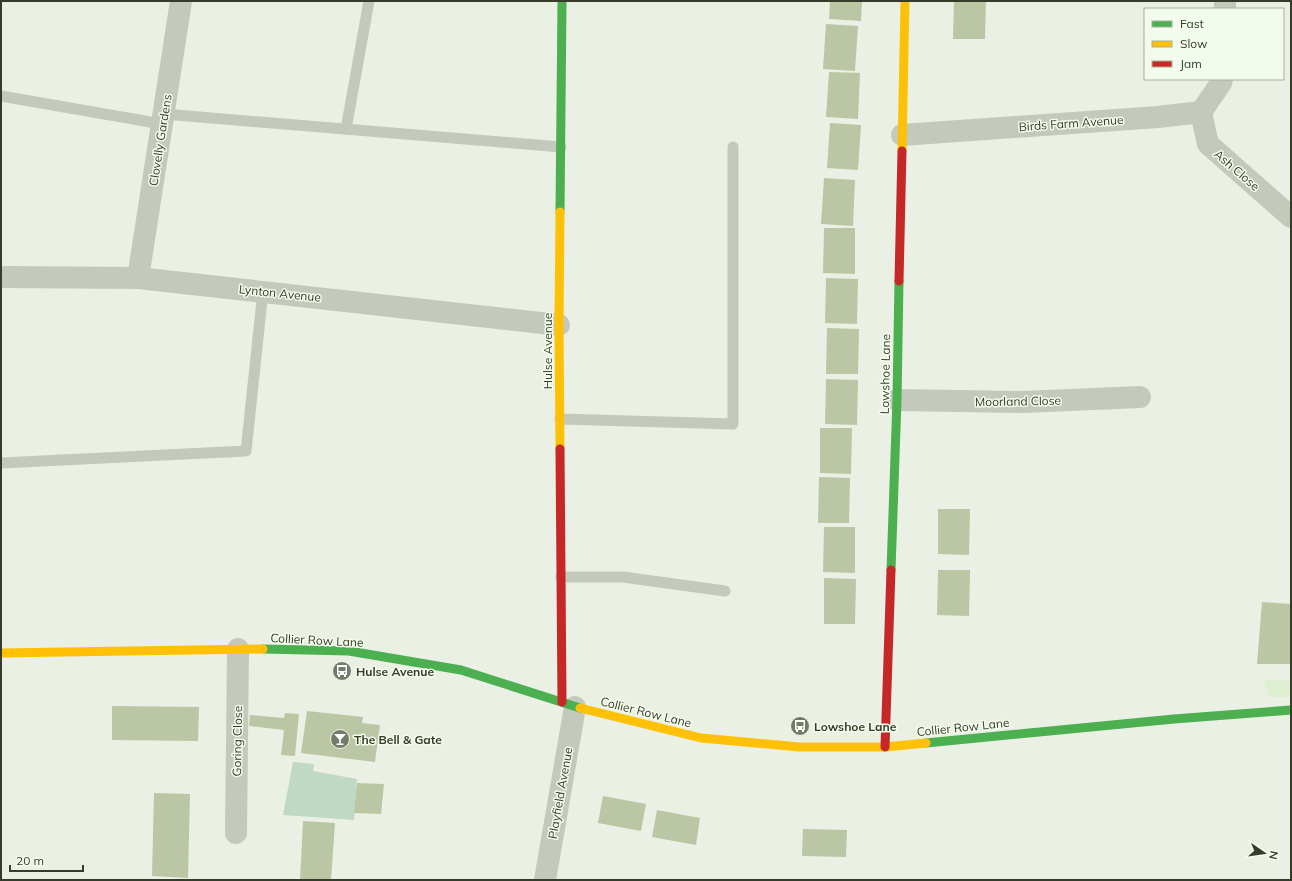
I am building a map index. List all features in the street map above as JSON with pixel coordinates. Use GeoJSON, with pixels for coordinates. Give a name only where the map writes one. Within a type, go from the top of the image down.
{"type":"FeatureCollection","features":[{"type":"Feature","properties":{"kind":"street","name":"Clovelly Gardens"},"geometry":{"type":"LineString","coordinates":[[138,278],[181,1]]}},
{"type":"Feature","properties":{"kind":"street","name":"Hulse Avenue"},"geometry":{"type":"LineString","coordinates":[[562,1],[559,325],[560,577],[568,704]]}},
{"type":"Feature","properties":{"kind":"street","name":"Lowshoe Lane"},"geometry":{"type":"LineString","coordinates":[[885,747],[897,400],[905,1]]}},
{"type":"Feature","properties":{"kind":"street"},"geometry":{"type":"LineString","coordinates":[[1201,112],[1222,80]]}},
{"type":"Feature","properties":{"kind":"street","name":"Birds Farm Avenue"},"geometry":{"type":"LineString","coordinates":[[902,135],[1158,117],[1201,112]]}},
{"type":"Feature","properties":{"kind":"street","name":"Ash Close"},"geometry":{"type":"LineString","coordinates":[[1201,112],[1208,144],[1291,217]]}},
{"type":"Feature","properties":{"kind":"street","name":"Lynton Avenue"},"geometry":{"type":"LineString","coordinates":[[1,277],[138,278],[559,325]]}},
{"type":"Feature","properties":{"kind":"street","name":"Moorland Close"},"geometry":{"type":"LineString","coordinates":[[897,400],[1024,402],[1140,397]]}},
{"type":"Feature","properties":{"kind":"street","name":"Collier Row Lane"},"geometry":{"type":"LineString","coordinates":[[1,653],[238,649],[349,651],[461,670],[568,704],[701,738],[799,747],[885,747],[1174,719],[1291,710]]}},
{"type":"Feature","properties":{"kind":"street","name":"Goring Close"},"geometry":{"type":"LineString","coordinates":[[236,833],[238,649]]}},
{"type":"Feature","properties":{"kind":"street","name":"Playfield Avenue"},"geometry":{"type":"LineString","coordinates":[[545,880],[568,704]]}},
{"type":"Feature","properties":{"kind":"lane"},"geometry":{"type":"LineString","coordinates":[[346,129],[369,1]]}},
{"type":"Feature","properties":{"kind":"lane"},"geometry":{"type":"LineString","coordinates":[[1,96],[163,119],[346,129],[561,147]]}},
{"type":"Feature","properties":{"kind":"lane"},"geometry":{"type":"LineString","coordinates":[[560,419],[733,424],[733,147]]}},
{"type":"Feature","properties":{"kind":"lane"},"geometry":{"type":"LineString","coordinates":[[1,463],[246,451],[263,291]]}},
{"type":"Feature","properties":{"kind":"lane"},"geometry":{"type":"LineString","coordinates":[[560,577],[623,577],[725,591]]}},
{"type":"Feature","properties":{"kind":"shaded area"},"geometry":{"type":"Polygon","coordinates":[[[1263,679],[1291,681],[1291,697],[1269,697],[1263,679]]]}},
{"type":"Feature","properties":{"kind":"shaded area"},"geometry":{"type":"Polygon","coordinates":[[[293,762],[314,764],[313,771],[357,779],[354,820],[283,815],[293,762]]]}},
{"type":"Feature","properties":{"kind":"building"},"geometry":{"type":"Polygon","coordinates":[[[830,1],[862,1],[861,21],[829,19],[830,1]]]}},
{"type":"Feature","properties":{"kind":"building"},"geometry":{"type":"Polygon","coordinates":[[[954,1],[986,1],[985,39],[953,39],[954,1]]]}},
{"type":"Feature","properties":{"kind":"building"},"geometry":{"type":"Polygon","coordinates":[[[826,24],[858,26],[855,71],[823,69],[826,24]]]}},
{"type":"Feature","properties":{"kind":"building"},"geometry":{"type":"Polygon","coordinates":[[[829,72],[860,73],[858,119],[826,117],[829,72]]]}},
{"type":"Feature","properties":{"kind":"building"},"geometry":{"type":"Polygon","coordinates":[[[830,123],[861,125],[858,170],[827,168],[830,123]]]}},
{"type":"Feature","properties":{"kind":"building"},"geometry":{"type":"Polygon","coordinates":[[[824,178],[855,180],[853,226],[821,224],[824,178]]]}},
{"type":"Feature","properties":{"kind":"building"},"geometry":{"type":"Polygon","coordinates":[[[824,228],[855,228],[855,274],[823,273],[824,228]]]}},
{"type":"Feature","properties":{"kind":"building"},"geometry":{"type":"Polygon","coordinates":[[[826,278],[858,279],[857,324],[825,323],[826,278]]]}},
{"type":"Feature","properties":{"kind":"building"},"geometry":{"type":"Polygon","coordinates":[[[827,328],[859,329],[858,374],[826,374],[827,328]]]}},
{"type":"Feature","properties":{"kind":"building"},"geometry":{"type":"Polygon","coordinates":[[[826,379],[858,380],[857,425],[825,424],[826,379]]]}},
{"type":"Feature","properties":{"kind":"building"},"geometry":{"type":"Polygon","coordinates":[[[820,428],[852,428],[851,474],[820,473],[820,428]]]}},
{"type":"Feature","properties":{"kind":"building"},"geometry":{"type":"Polygon","coordinates":[[[819,477],[850,478],[849,523],[818,523],[819,477]]]}},
{"type":"Feature","properties":{"kind":"building"},"geometry":{"type":"Polygon","coordinates":[[[938,509],[970,509],[969,555],[938,554],[938,509]]]}},
{"type":"Feature","properties":{"kind":"building"},"geometry":{"type":"Polygon","coordinates":[[[824,527],[855,527],[855,573],[823,572],[824,527]]]}},
{"type":"Feature","properties":{"kind":"building"},"geometry":{"type":"Polygon","coordinates":[[[938,570],[970,570],[969,616],[937,615],[938,570]]]}},
{"type":"Feature","properties":{"kind":"building"},"geometry":{"type":"Polygon","coordinates":[[[824,578],[856,579],[855,624],[824,624],[824,578]]]}},
{"type":"Feature","properties":{"kind":"building"},"geometry":{"type":"Polygon","coordinates":[[[1262,602],[1291,604],[1291,664],[1257,664],[1262,602]]]}},
{"type":"Feature","properties":{"kind":"building"},"geometry":{"type":"Polygon","coordinates":[[[112,706],[199,707],[198,741],[112,740],[112,706]]]}},
{"type":"Feature","properties":{"kind":"building","name":"The Bell & Gate"},"geometry":{"type":"Polygon","coordinates":[[[307,711],[363,717],[362,723],[380,725],[375,762],[301,753],[307,711]]]}},
{"type":"Feature","properties":{"kind":"building"},"geometry":{"type":"Polygon","coordinates":[[[285,713],[299,714],[295,756],[281,755],[284,730],[249,726],[250,715],[284,718],[285,713]]]}},
{"type":"Feature","properties":{"kind":"building"},"geometry":{"type":"Polygon","coordinates":[[[357,783],[384,784],[381,814],[354,813],[357,783]]]}},
{"type":"Feature","properties":{"kind":"building"},"geometry":{"type":"Polygon","coordinates":[[[154,793],[190,794],[188,878],[152,876],[154,793]]]}},
{"type":"Feature","properties":{"kind":"building"},"geometry":{"type":"Polygon","coordinates":[[[603,796],[646,804],[641,831],[598,823],[603,796]]]}},
{"type":"Feature","properties":{"kind":"building"},"geometry":{"type":"Polygon","coordinates":[[[657,810],[700,818],[696,845],[652,837],[657,810]]]}},
{"type":"Feature","properties":{"kind":"building"},"geometry":{"type":"Polygon","coordinates":[[[303,821],[335,823],[331,880],[300,880],[303,821]]]}},
{"type":"Feature","properties":{"kind":"building"},"geometry":{"type":"Polygon","coordinates":[[[803,829],[847,830],[846,857],[802,856],[803,829]]]}},
{"type":"Feature","properties":{"kind":"traffic: fast"},"geometry":{"type":"LineString","coordinates":[[560,212],[562,1]]}},
{"type":"Feature","properties":{"kind":"traffic: fast"},"geometry":{"type":"LineString","coordinates":[[891,570],[897,400],[899,281]]}},
{"type":"Feature","properties":{"kind":"traffic: fast"},"geometry":{"type":"LineString","coordinates":[[263,649],[349,651],[461,670],[580,708]]}},
{"type":"Feature","properties":{"kind":"traffic: fast"},"geometry":{"type":"LineString","coordinates":[[926,743],[1174,719],[1291,710]]}},
{"type":"Feature","properties":{"kind":"traffic: slow"},"geometry":{"type":"LineString","coordinates":[[902,151],[905,1]]}},
{"type":"Feature","properties":{"kind":"traffic: slow"},"geometry":{"type":"LineString","coordinates":[[560,212],[560,449]]}},
{"type":"Feature","properties":{"kind":"traffic: slow"},"geometry":{"type":"LineString","coordinates":[[1,653],[263,649]]}},
{"type":"Feature","properties":{"kind":"traffic: slow"},"geometry":{"type":"LineString","coordinates":[[580,708],[701,738],[799,747],[885,747],[926,743]]}},
{"type":"Feature","properties":{"kind":"traffic: jam"},"geometry":{"type":"LineString","coordinates":[[899,281],[902,151]]}},
{"type":"Feature","properties":{"kind":"traffic: jam"},"geometry":{"type":"LineString","coordinates":[[560,449],[562,702]]}},
{"type":"Feature","properties":{"kind":"traffic: jam"},"geometry":{"type":"LineString","coordinates":[[885,747],[891,570]]}},
{"type":"Feature","properties":{"kind":"place","name":"Hulse Avenue"},"geometry":{"type":"Point","coordinates":[342,671]}},
{"type":"Feature","properties":{"kind":"place","name":"Lowshoe Lane"},"geometry":{"type":"Point","coordinates":[800,726]}},
{"type":"Feature","properties":{"kind":"place","name":"The Bell & Gate"},"geometry":{"type":"Point","coordinates":[340,739]}}]}
